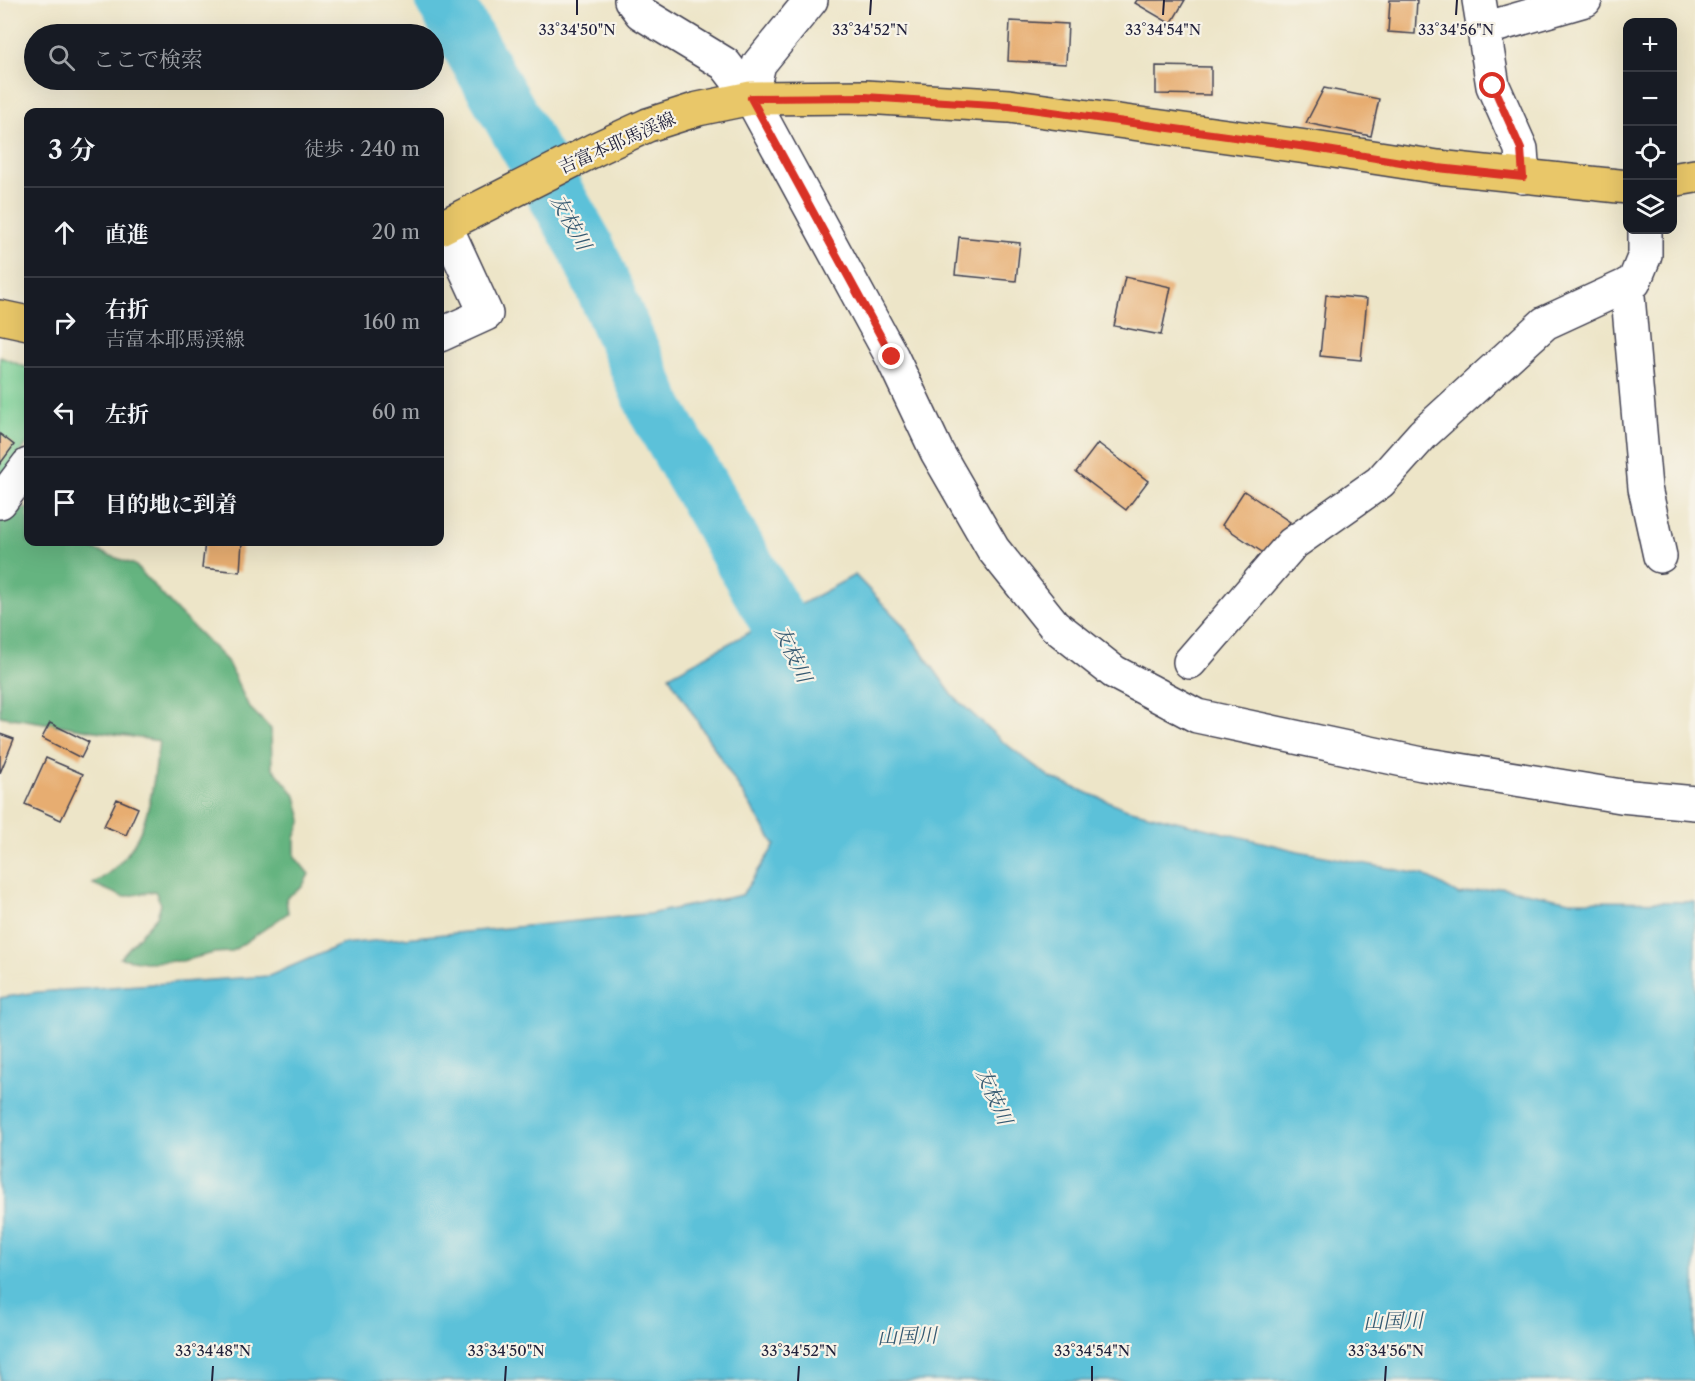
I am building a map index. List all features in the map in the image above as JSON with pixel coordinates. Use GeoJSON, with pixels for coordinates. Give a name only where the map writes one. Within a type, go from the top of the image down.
{"type":"FeatureCollection","features":[{"type":"Feature","properties":{"kind":"main road","name":"吉富本耶馬渓線"},"geometry":{"type":"LineString","coordinates":[[444,226],[596,148],[648,125],[698,109],[751,98],[865,97],[1009,106],[1314,148],[1438,168],[1623,187]]}},
{"type":"Feature","properties":{"kind":"main road"},"geometry":{"type":"LineString","coordinates":[[1677,179],[1695,176]]}},
{"type":"Feature","properties":{"kind":"main road"},"geometry":{"type":"LineString","coordinates":[[0,317],[24,322]]}},
{"type":"Feature","properties":{"kind":"street"},"geometry":{"type":"LineString","coordinates":[[631,0],[641,13],[725,64],[751,98],[892,357],[937,452],[993,549],[1054,625],[1114,672],[1197,716],[1422,764],[1621,796],[1695,803]]}},
{"type":"Feature","properties":{"kind":"street"},"geometry":{"type":"LineString","coordinates":[[751,98],[759,64],[811,0]]}},
{"type":"Feature","properties":{"kind":"street"},"geometry":{"type":"LineString","coordinates":[[1523,177],[1521,149],[1493,86],[1482,15],[1585,0]]}},
{"type":"Feature","properties":{"kind":"street"},"geometry":{"type":"LineString","coordinates":[[444,231],[486,314],[444,333]]}},
{"type":"Feature","properties":{"kind":"street"},"geometry":{"type":"LineString","coordinates":[[1190,662],[1292,544],[1380,482],[1423,434],[1545,323],[1634,282],[1645,255],[1646,234]]}},
{"type":"Feature","properties":{"kind":"street"},"geometry":{"type":"LineString","coordinates":[[1627,285],[1645,488],[1660,556]]}},
{"type":"Feature","properties":{"kind":"street"},"geometry":{"type":"LineString","coordinates":[[0,502],[24,470]]}},
{"type":"Feature","properties":{"kind":"green space"},"geometry":{"type":"Polygon","coordinates":[[[0,357],[24,366],[24,448],[0,481],[0,357]]]}},
{"type":"Feature","properties":{"kind":"green space"},"geometry":{"type":"Polygon","coordinates":[[[24,508],[24,546],[85,546],[135,565],[227,661],[249,707],[271,729],[272,767],[296,796],[302,820],[295,838],[295,857],[309,874],[302,887],[286,898],[288,913],[231,952],[214,953],[182,961],[145,962],[120,958],[157,916],[161,904],[155,891],[123,897],[93,884],[112,871],[126,856],[136,840],[149,803],[159,741],[0,716],[0,509],[24,508]]]}},
{"type":"Feature","properties":{"kind":"water","name":"山国川"},"geometry":{"type":"Polygon","coordinates":[[[855,575],[902,624],[953,696],[1002,741],[1051,778],[1127,809],[1298,851],[1424,875],[1459,895],[1500,887],[1570,901],[1695,902],[1695,1381],[0,1381],[0,998],[38,992],[269,976],[343,944],[649,914],[742,895],[775,845],[669,676],[855,575]]]}},
{"type":"Feature","properties":{"kind":"building"},"geometry":{"type":"Polygon","coordinates":[[[1137,0],[1185,0],[1171,24],[1135,3],[1137,0]]]}},
{"type":"Feature","properties":{"kind":"building"},"geometry":{"type":"Polygon","coordinates":[[[1390,0],[1417,0],[1415,34],[1388,32],[1390,0]]]}},
{"type":"Feature","properties":{"kind":"building"},"geometry":{"type":"Polygon","coordinates":[[[1010,21],[1068,24],[1066,64],[1008,61],[1010,21]]]}},
{"type":"Feature","properties":{"kind":"building"},"geometry":{"type":"Polygon","coordinates":[[[1156,66],[1211,67],[1211,95],[1156,94],[1156,66]]]}},
{"type":"Feature","properties":{"kind":"building"},"geometry":{"type":"Polygon","coordinates":[[[1324,88],[1379,99],[1371,136],[1306,123],[1324,88]]]}},
{"type":"Feature","properties":{"kind":"building"},"geometry":{"type":"Polygon","coordinates":[[[959,237],[1020,243],[1016,281],[955,275],[959,237]]]}},
{"type":"Feature","properties":{"kind":"building"},"geometry":{"type":"Polygon","coordinates":[[[1125,277],[1171,287],[1161,335],[1114,326],[1125,277]]]}},
{"type":"Feature","properties":{"kind":"building"},"geometry":{"type":"Polygon","coordinates":[[[1326,295],[1367,299],[1361,360],[1320,356],[1326,295]]]}},
{"type":"Feature","properties":{"kind":"building"},"geometry":{"type":"Polygon","coordinates":[[[0,434],[14,445],[0,464],[0,434]]]}},
{"type":"Feature","properties":{"kind":"building"},"geometry":{"type":"Polygon","coordinates":[[[1098,443],[1148,481],[1126,510],[1076,472],[1098,443]]]}},
{"type":"Feature","properties":{"kind":"building"},"geometry":{"type":"Polygon","coordinates":[[[1244,491],[1290,522],[1268,556],[1222,525],[1244,491]]]}},
{"type":"Feature","properties":{"kind":"building"},"geometry":{"type":"Polygon","coordinates":[[[205,546],[242,546],[240,572],[202,568],[205,546]]]}},
{"type":"Feature","properties":{"kind":"building"},"geometry":{"type":"Polygon","coordinates":[[[50,723],[89,742],[81,758],[42,738],[50,723]]]}},
{"type":"Feature","properties":{"kind":"building"},"geometry":{"type":"Polygon","coordinates":[[[0,734],[14,739],[0,773],[0,734]]]}},
{"type":"Feature","properties":{"kind":"building"},"geometry":{"type":"Polygon","coordinates":[[[46,758],[83,774],[61,820],[25,804],[46,758]]]}},
{"type":"Feature","properties":{"kind":"building"},"geometry":{"type":"Polygon","coordinates":[[[117,799],[138,808],[126,835],[104,826],[117,799]]]}},
{"type":"Feature","properties":{"kind":"waterway","name":"友枝川"},"geometry":{"type":"LineString","coordinates":[[444,0],[586,247],[657,411],[779,623],[809,690]]}},
{"type":"Feature","properties":{"kind":"route"},"geometry":{"type":"LineString","coordinates":[[892,357],[751,98],[865,97],[1009,106],[1314,148],[1438,168],[1523,177],[1521,149],[1493,86]]}}]}
